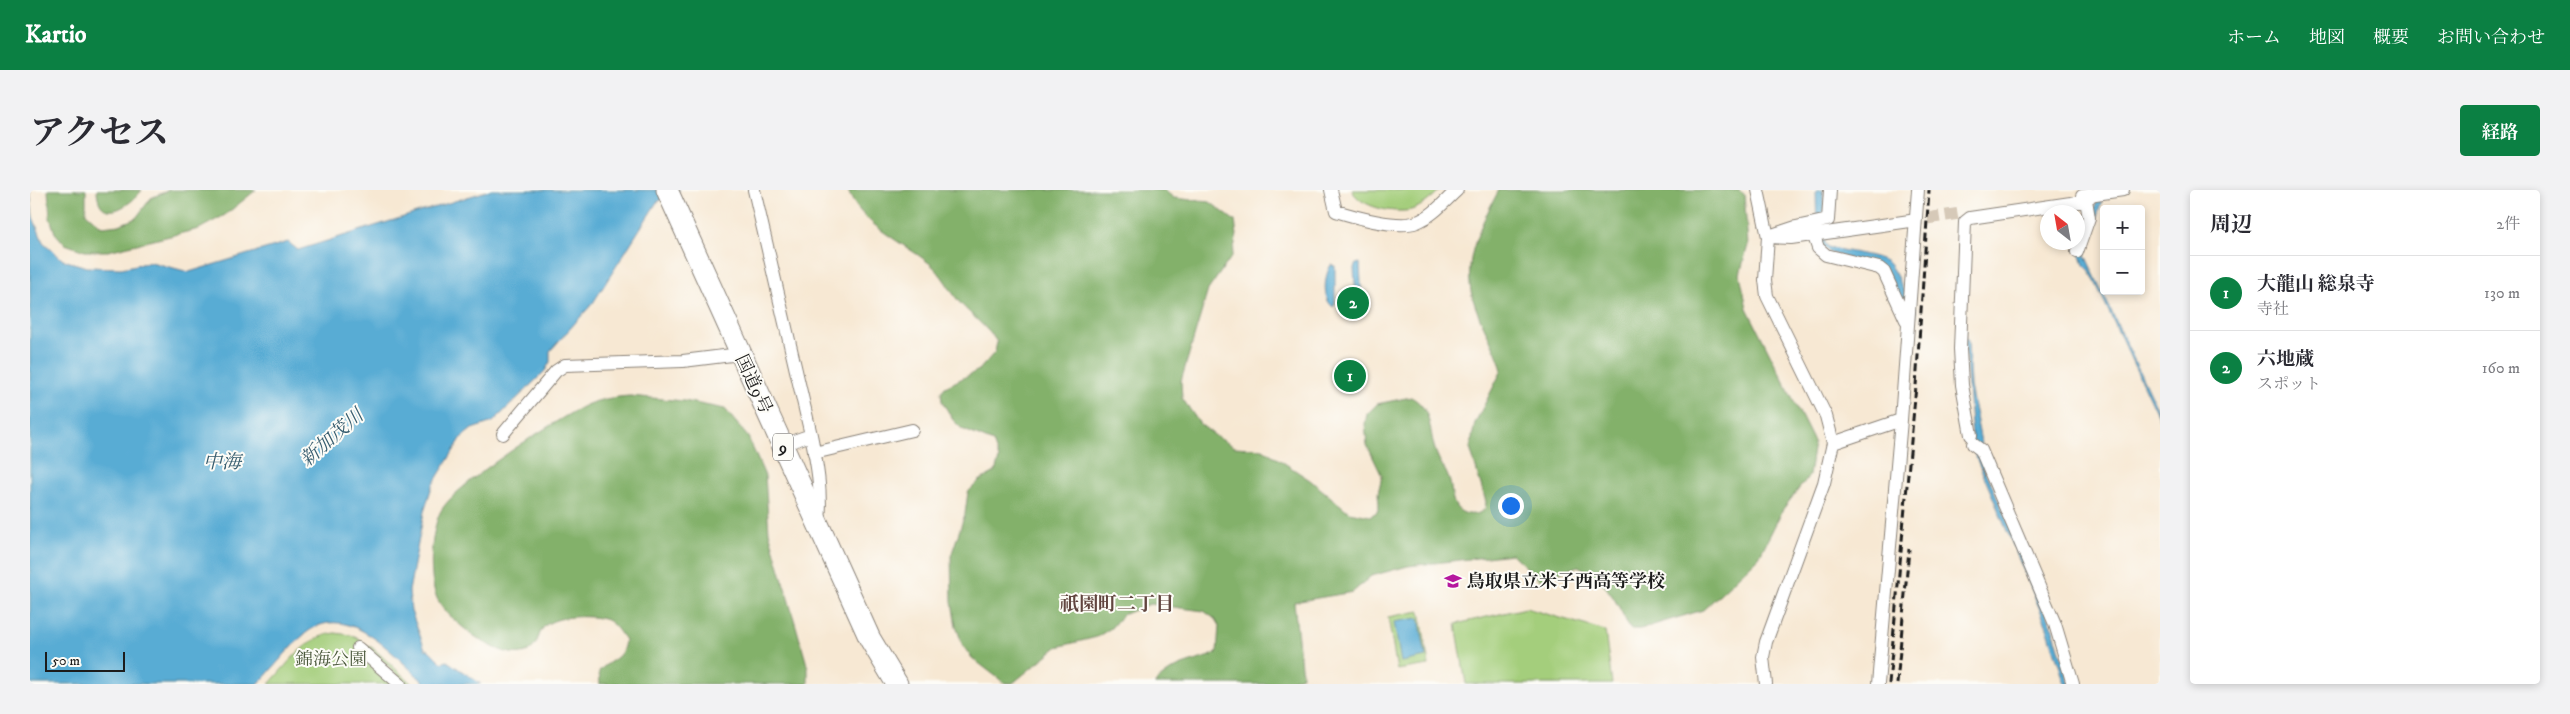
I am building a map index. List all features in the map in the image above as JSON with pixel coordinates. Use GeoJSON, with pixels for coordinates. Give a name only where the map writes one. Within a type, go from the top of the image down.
{"type":"FeatureCollection","features":[{"type":"Feature","properties":{"kind":"highway","name":"国道9号"},"geometry":{"type":"LineString","coordinates":[[671,199],[870,639],[897,684]]}},
{"type":"Feature","properties":{"kind":"street"},"geometry":{"type":"LineString","coordinates":[[754,190],[811,435],[821,504],[818,524]]}},
{"type":"Feature","properties":{"kind":"street"},"geometry":{"type":"LineString","coordinates":[[1331,190],[1336,211],[1359,218],[1401,224],[1416,222],[1431,214],[1457,190]]}},
{"type":"Feature","properties":{"kind":"street"},"geometry":{"type":"LineString","coordinates":[[1758,190],[1768,237],[1767,296],[1826,416],[1833,443],[1824,483],[1766,642],[1763,658],[1766,684]]}},
{"type":"Feature","properties":{"kind":"street"},"geometry":{"type":"LineString","coordinates":[[1830,190],[1830,216],[1819,229],[1818,248],[1826,255],[1879,268],[1884,272],[1908,322]]}},
{"type":"Feature","properties":{"kind":"street"},"geometry":{"type":"LineString","coordinates":[[1878,684],[1901,420],[1918,190]]}},
{"type":"Feature","properties":{"kind":"street"},"geometry":{"type":"LineString","coordinates":[[2072,684],[2055,624],[1975,443],[1962,385],[1960,348],[1966,222],[1970,218],[2123,190]]}},
{"type":"Feature","properties":{"kind":"street"},"geometry":{"type":"LineString","coordinates":[[1963,213],[2094,196]]}},
{"type":"Feature","properties":{"kind":"street"},"geometry":{"type":"LineString","coordinates":[[2077,252],[2089,218],[2094,196]]}},
{"type":"Feature","properties":{"kind":"street"},"geometry":{"type":"LineString","coordinates":[[1768,237],[1819,229],[1910,221]]}},
{"type":"Feature","properties":{"kind":"street"},"geometry":{"type":"LineString","coordinates":[[503,434],[556,371],[565,365],[683,361],[740,354]]}},
{"type":"Feature","properties":{"kind":"street"},"geometry":{"type":"LineString","coordinates":[[1833,443],[1901,420]]}},
{"type":"Feature","properties":{"kind":"street"},"geometry":{"type":"LineString","coordinates":[[814,453],[912,430]]}},
{"type":"Feature","properties":{"kind":"street"},"geometry":{"type":"LineString","coordinates":[[782,445],[811,435]]}},
{"type":"Feature","properties":{"kind":"street"},"geometry":{"type":"LineString","coordinates":[[358,648],[400,684]]}},
{"type":"Feature","properties":{"kind":"green space"},"geometry":{"type":"Polygon","coordinates":[[[48,190],[86,190],[86,213],[102,227],[119,225],[136,218],[151,198],[169,190],[256,190],[225,215],[199,229],[108,251],[85,251],[65,244],[55,233],[50,218],[48,190]]]}},
{"type":"Feature","properties":{"kind":"green space"},"geometry":{"type":"Polygon","coordinates":[[[97,190],[142,190],[130,203],[115,210],[108,210],[99,201],[97,190]]]}},
{"type":"Feature","properties":{"kind":"green space"},"geometry":{"type":"Polygon","coordinates":[[[848,190],[1164,190],[1174,198],[1210,202],[1235,221],[1237,235],[1232,256],[1208,290],[1181,381],[1182,398],[1200,424],[1217,437],[1235,447],[1263,449],[1310,480],[1349,512],[1370,516],[1377,512],[1379,506],[1378,493],[1382,476],[1367,445],[1365,424],[1367,414],[1377,404],[1411,397],[1424,408],[1427,415],[1434,447],[1449,479],[1455,505],[1461,511],[1469,514],[1482,512],[1485,509],[1486,502],[1470,448],[1475,423],[1502,370],[1473,299],[1470,285],[1470,270],[1475,242],[1499,190],[1738,190],[1744,194],[1748,245],[1740,274],[1747,308],[1814,442],[1809,476],[1783,509],[1759,557],[1703,610],[1640,629],[1630,629],[1610,592],[1596,578],[1578,566],[1540,580],[1512,554],[1408,566],[1371,576],[1353,592],[1294,602],[1302,676],[1283,684],[1154,684],[1169,671],[1177,667],[1217,653],[1219,626],[1215,619],[1204,611],[1150,604],[1122,615],[1111,628],[1097,637],[1057,647],[1013,683],[1005,683],[972,658],[963,646],[956,626],[952,602],[951,556],[965,514],[968,492],[979,481],[995,472],[999,459],[993,442],[962,429],[953,420],[942,401],[941,392],[945,387],[979,370],[995,352],[997,342],[984,326],[960,303],[934,267],[871,222],[853,202],[848,190]]]}},
{"type":"Feature","properties":{"kind":"green space"},"geometry":{"type":"Polygon","coordinates":[[[1352,190],[1440,190],[1419,207],[1411,210],[1396,211],[1369,205],[1356,196],[1352,190]]]}},
{"type":"Feature","properties":{"kind":"green space"},"geometry":{"type":"Polygon","coordinates":[[[630,396],[684,401],[725,409],[748,437],[765,476],[769,532],[808,668],[808,684],[600,684],[599,671],[619,655],[624,647],[625,640],[607,620],[581,617],[563,618],[543,628],[533,648],[516,654],[491,646],[478,638],[454,620],[439,602],[433,582],[433,542],[438,518],[442,509],[452,497],[467,483],[509,452],[586,405],[597,401],[630,396]]]}},
{"type":"Feature","properties":{"kind":"green space"},"geometry":{"type":"Polygon","coordinates":[[[1526,608],[1605,631],[1612,684],[1466,684],[1456,624],[1526,608]]]}},
{"type":"Feature","properties":{"kind":"green space"},"geometry":{"type":"Polygon","coordinates":[[[1420,611],[1429,665],[1397,670],[1388,617],[1420,611]]]}},
{"type":"Feature","properties":{"kind":"green space","name":"錦海公園"},"geometry":{"type":"Polygon","coordinates":[[[335,633],[351,635],[362,641],[363,646],[356,656],[369,662],[393,684],[269,684],[306,645],[315,639],[335,633]]]}},
{"type":"Feature","properties":{"kind":"green space"},"geometry":{"type":"Polygon","coordinates":[[[365,644],[373,648],[412,684],[407,684],[365,644]]]}},
{"type":"Feature","properties":{"kind":"water","name":"中海"},"geometry":{"type":"Polygon","coordinates":[[[490,190],[680,190],[657,202],[593,303],[550,351],[550,362],[545,371],[493,422],[472,429],[462,437],[432,486],[424,512],[409,591],[411,611],[425,649],[429,650],[442,663],[447,661],[481,684],[426,684],[386,647],[371,636],[355,627],[339,623],[322,624],[306,633],[258,684],[30,684],[30,191],[33,217],[43,242],[63,260],[87,267],[121,268],[151,262],[189,272],[288,242],[298,250],[490,190]]]}},
{"type":"Feature","properties":{"kind":"water"},"geometry":{"type":"Polygon","coordinates":[[[1816,190],[1823,190],[1825,243],[1828,247],[1878,258],[1889,264],[1916,307],[1916,317],[1906,306],[1885,270],[1830,253],[1817,240],[1816,190]]]}},
{"type":"Feature","properties":{"kind":"water"},"geometry":{"type":"Polygon","coordinates":[[[2094,190],[2101,190],[2101,204],[2085,255],[2100,287],[2100,292],[2090,271],[2084,265],[2080,253],[2081,250],[2085,250],[2085,238],[2096,204],[2094,190]]]}},
{"type":"Feature","properties":{"kind":"water"},"geometry":{"type":"Polygon","coordinates":[[[1360,263],[1362,303],[1359,305],[1356,299],[1354,268],[1356,264],[1360,263]]]}},
{"type":"Feature","properties":{"kind":"water"},"geometry":{"type":"Polygon","coordinates":[[[1331,265],[1335,266],[1335,303],[1333,307],[1327,298],[1325,287],[1331,265]]]}},
{"type":"Feature","properties":{"kind":"water"},"geometry":{"type":"Polygon","coordinates":[[[2101,295],[2104,295],[2160,415],[2160,421],[2101,295]]]}},
{"type":"Feature","properties":{"kind":"water"},"geometry":{"type":"Polygon","coordinates":[[[1964,336],[1968,341],[1970,386],[1981,442],[1978,452],[2052,625],[2070,684],[2065,684],[2046,624],[1973,450],[1964,336]]]}},
{"type":"Feature","properties":{"kind":"water"},"geometry":{"type":"Polygon","coordinates":[[[1419,618],[1426,657],[1401,662],[1394,622],[1419,618]]]}},
{"type":"Feature","properties":{"kind":"pier"},"geometry":{"type":"Polygon","coordinates":[[[651,214],[652,216],[595,305],[553,354],[551,352],[594,303],[651,214]]]}},
{"type":"Feature","properties":{"kind":"tunnel"},"geometry":{"type":"LineString","coordinates":[[1910,221],[1963,213]]}},
{"type":"Feature","properties":{"kind":"railway"},"geometry":{"type":"LineString","coordinates":[[1889,684],[1916,386],[1929,190]]}},
{"type":"Feature","properties":{"kind":"railway"},"geometry":{"type":"LineString","coordinates":[[1897,684],[1909,549]]}},
{"type":"Feature","properties":{"kind":"place","name":"六地蔵"},"geometry":{"type":"Point","coordinates":[1353,303]}},
{"type":"Feature","properties":{"kind":"place","name":"大龍山 総泉寺"},"geometry":{"type":"Point","coordinates":[1350,376]}},
{"type":"Feature","properties":{"kind":"place","name":"鳥取県立米子西高等学校"},"geometry":{"type":"Point","coordinates":[1453,581]}},
{"type":"Feature","properties":{"kind":"district","name":"祇園町二丁目"},"geometry":{"type":"Point","coordinates":[1117,603]}},
{"type":"Feature","properties":{"kind":"water label","name":"新加茂川"},"geometry":{"type":"Point","coordinates":[331,437]}}]}
